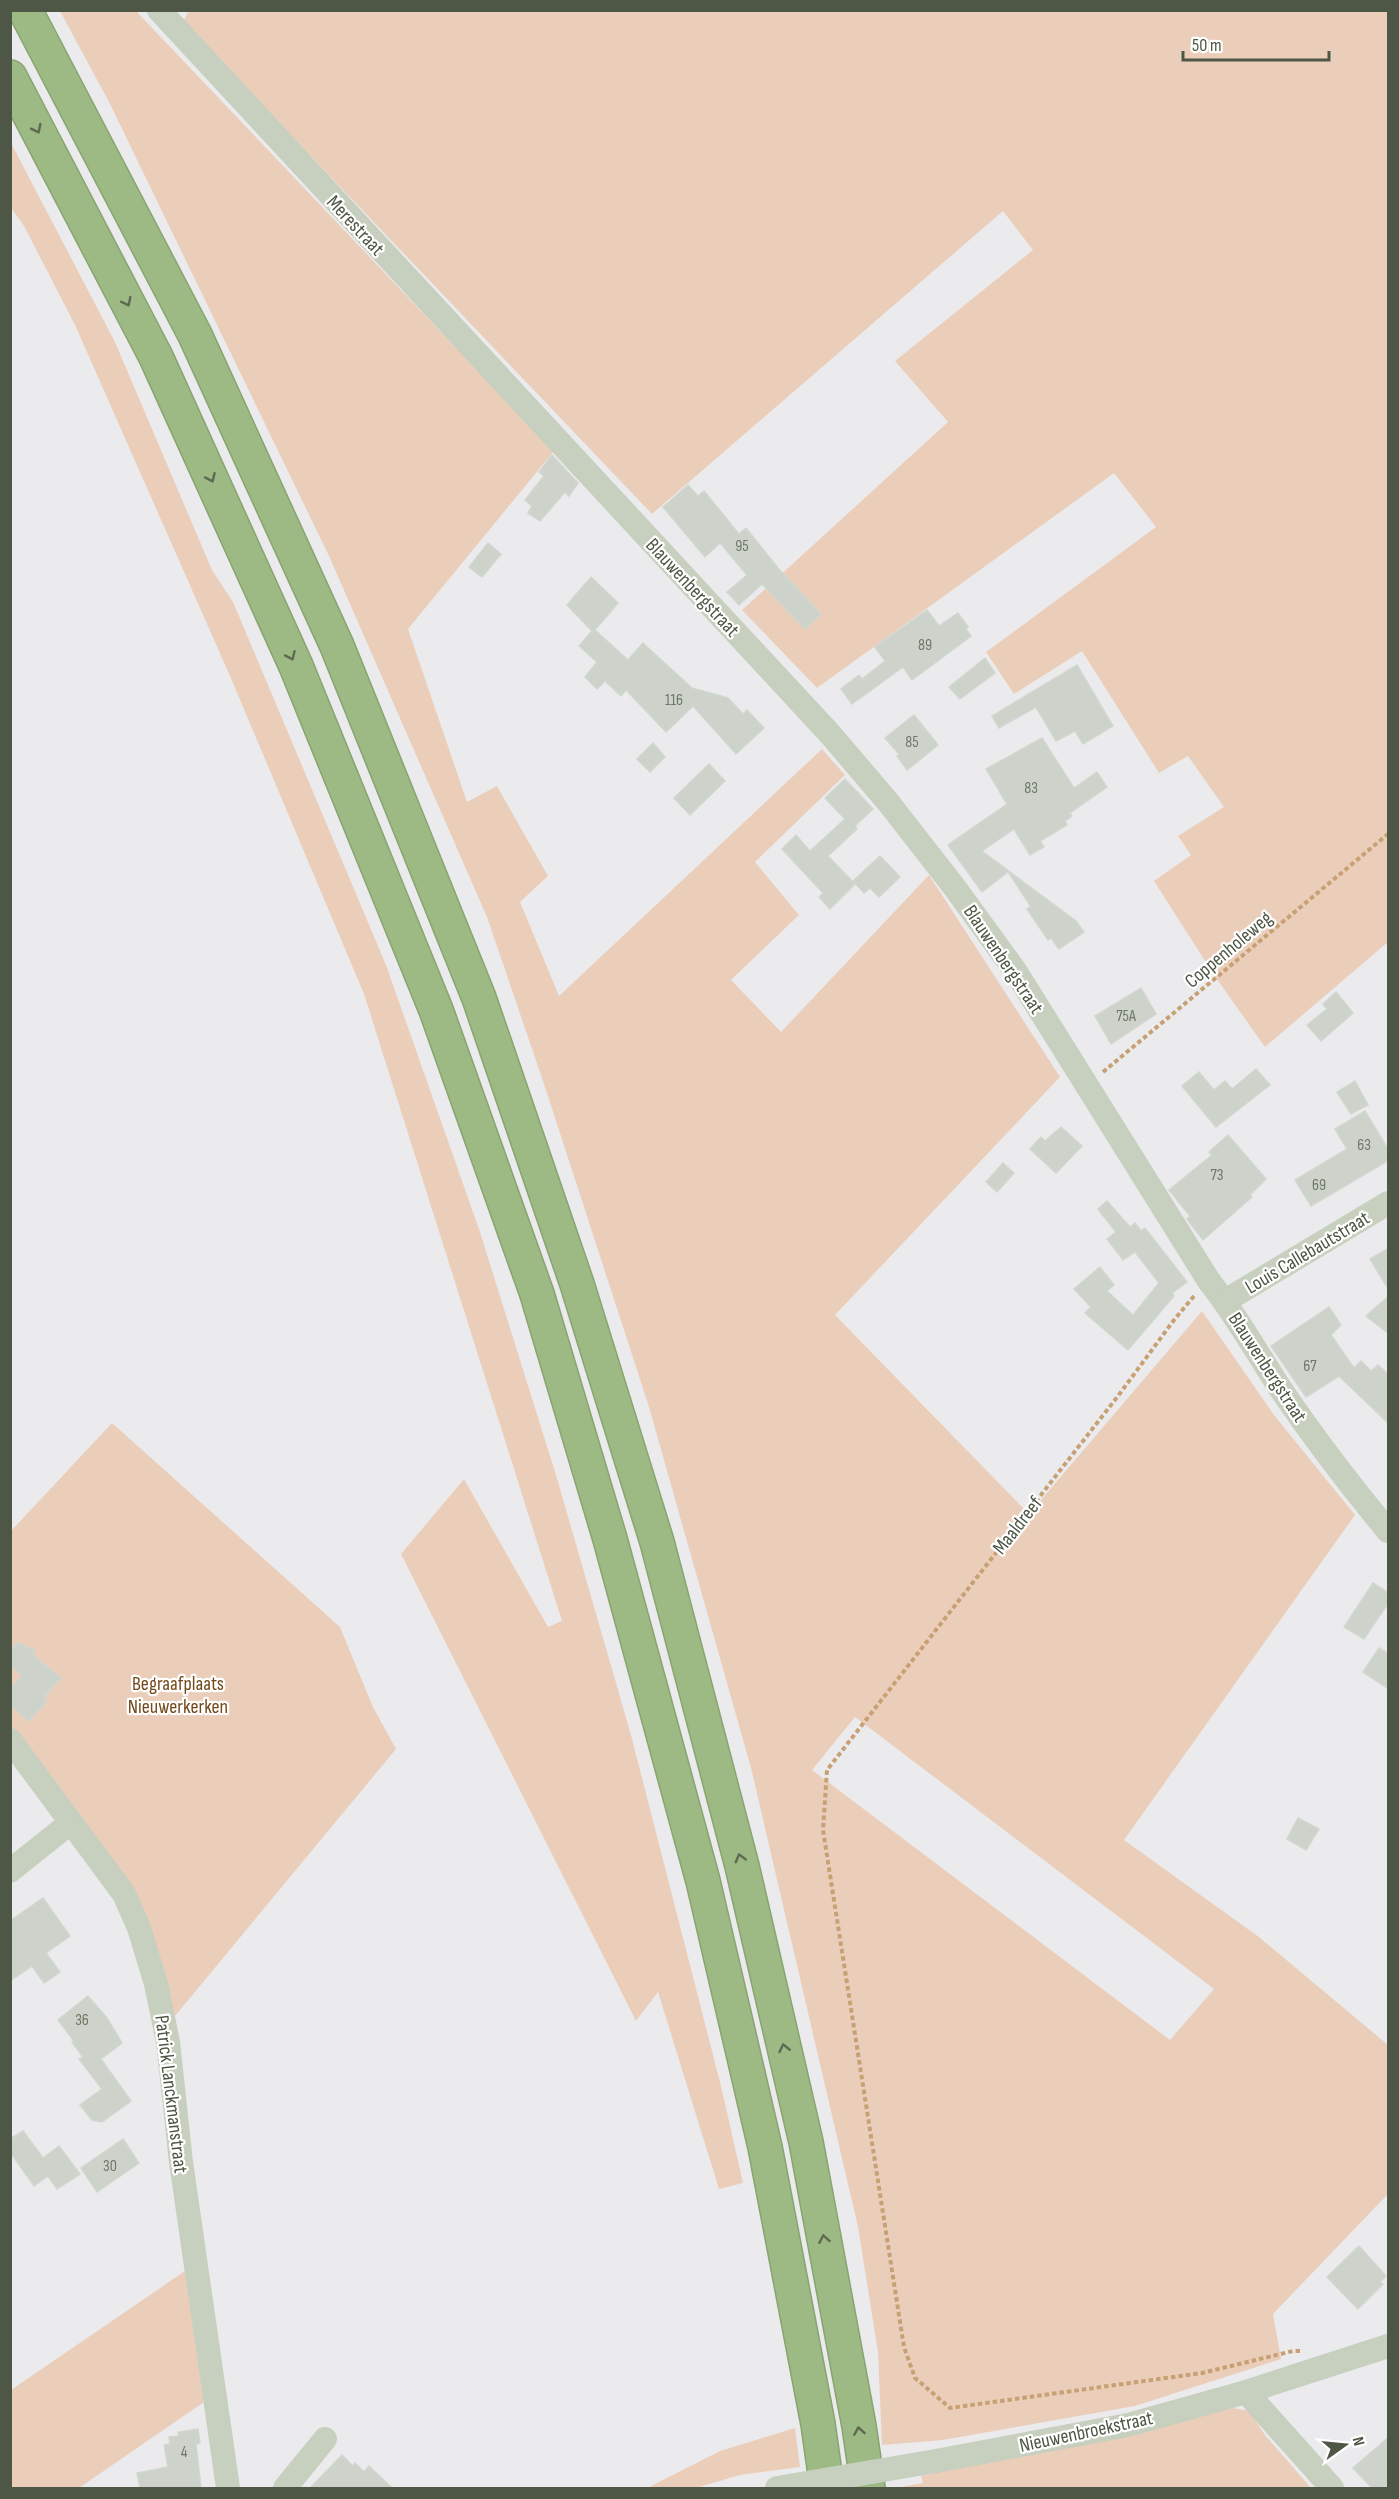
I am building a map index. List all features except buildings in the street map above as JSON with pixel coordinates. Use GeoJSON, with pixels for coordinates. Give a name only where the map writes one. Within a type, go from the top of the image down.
{"type":"FeatureCollection","features":[{"type":"Feature","properties":{"kind":"highway"},"geometry":{"type":"LineString","coordinates":[[25,10],[195,335],[337,646],[478,998],[577,1284],[657,1542],[742,1866],[806,2142],[859,2426],[868,2488]]}},
{"type":"Feature","properties":{"kind":"highway"},"geometry":{"type":"LineString","coordinates":[[10,77],[156,357],[296,666],[436,1010],[537,1294],[610,1539],[703,1881],[765,2147],[818,2424],[827,2488]]}},
{"type":"Feature","properties":{"kind":"street","name":"Merestraat"},"geometry":{"type":"LineString","coordinates":[[159,10],[554,439]]}},
{"type":"Feature","properties":{"kind":"street","name":"Blauwenbergstraat"},"geometry":{"type":"LineString","coordinates":[[554,439],[830,734],[888,802],[955,888],[1016,972],[1209,1281],[1225,1301],[1316,1442],[1389,1531]]}},
{"type":"Feature","properties":{"kind":"street","name":"Louis Callebautstraat"},"geometry":{"type":"LineString","coordinates":[[1225,1301],[1389,1203]]}},
{"type":"Feature","properties":{"kind":"street","name":"Patrick Lanckmanstraat"},"geometry":{"type":"LineString","coordinates":[[10,1740],[124,1894],[139,1928],[156,1984],[168,2042],[181,2162],[228,2488]]}},
{"type":"Feature","properties":{"kind":"street"},"geometry":{"type":"LineString","coordinates":[[10,1871],[70,1823]]}},
{"type":"Feature","properties":{"kind":"street","name":"Nieuwenbroekstraat"},"geometry":{"type":"LineString","coordinates":[[777,2488],[1128,2425],[1246,2392],[1389,2346]]}},
{"type":"Feature","properties":{"kind":"street"},"geometry":{"type":"LineString","coordinates":[[1246,2392],[1332,2488]]}},
{"type":"Feature","properties":{"kind":"street"},"geometry":{"type":"LineString","coordinates":[[285,2488],[325,2439]]}},
{"type":"Feature","properties":{"kind":"path","name":"Coppenholeweg"},"geometry":{"type":"LineString","coordinates":[[1086,1086],[1389,834]]}},
{"type":"Feature","properties":{"kind":"path","name":"Maaldreef"},"geometry":{"type":"LineString","coordinates":[[1209,1281],[1174,1320],[1118,1396],[827,1770],[823,1830],[904,2347],[915,2378],[950,2408],[1202,2373],[1293,2351],[1304,2351]]}},
{"type":"Feature","properties":{"kind":"green space"},"geometry":{"type":"Polygon","coordinates":[[[189,10],[1388,11],[1388,942],[1265,1047],[1214,975],[1154,881],[1191,855],[1178,836],[1224,807],[1188,756],[1159,773],[1082,651],[1014,694],[986,652],[1156,527],[1114,473],[817,688],[742,610],[948,422],[895,361],[1033,250],[1003,211],[652,514],[183,22],[189,10]]]}},
{"type":"Feature","properties":{"kind":"green space"},"geometry":{"type":"Polygon","coordinates":[[[60,11],[136,11],[554,451],[408,629],[467,802],[497,786],[548,876],[520,902],[559,996],[822,749],[845,775],[755,862],[799,915],[731,980],[781,1032],[929,875],[1060,1077],[835,1315],[1029,1514],[1202,1311],[1274,1415],[1355,1515],[1124,1840],[1259,1937],[1388,2045],[1388,2194],[1273,2314],[1281,2359],[1135,2406],[943,2440],[882,2445],[878,2352],[858,2227],[751,1768],[649,1407],[544,1084],[487,917],[329,556],[110,104],[60,11]],[[855,1717],[812,1770],[1170,2040],[1214,1989],[855,1717]]]}},
{"type":"Feature","properties":{"kind":"green space"},"geometry":{"type":"Polygon","coordinates":[[[11,143],[115,342],[212,570],[233,602],[386,965],[479,1229],[556,1475],[631,1735],[721,2086],[743,2183],[719,2189],[658,1992],[636,2021],[401,1554],[464,1479],[548,1627],[562,1621],[364,994],[230,676],[75,325],[24,226],[11,208],[11,143]]]}},
{"type":"Feature","properties":{"kind":"green space","name":"Begraafplaats Nieuwerkerken"},"geometry":{"type":"Polygon","coordinates":[[[112,1423],[340,1627],[373,1707],[396,1749],[175,2016],[160,1963],[11,1731],[10,1532],[112,1423]]]}},
{"type":"Feature","properties":{"kind":"green space"},"geometry":{"type":"Polygon","coordinates":[[[185,2271],[204,2402],[79,2488],[11,2488],[11,2390],[185,2271]]]}},
{"type":"Feature","properties":{"kind":"green space"},"geometry":{"type":"Polygon","coordinates":[[[1233,2408],[1249,2411],[1265,2435],[1311,2488],[896,2488],[923,2483],[921,2476],[1233,2408]]]}},
{"type":"Feature","properties":{"kind":"green space"},"geometry":{"type":"Polygon","coordinates":[[[795,2428],[800,2467],[740,2475],[696,2488],[647,2488],[720,2451],[795,2428]]]}}]}
